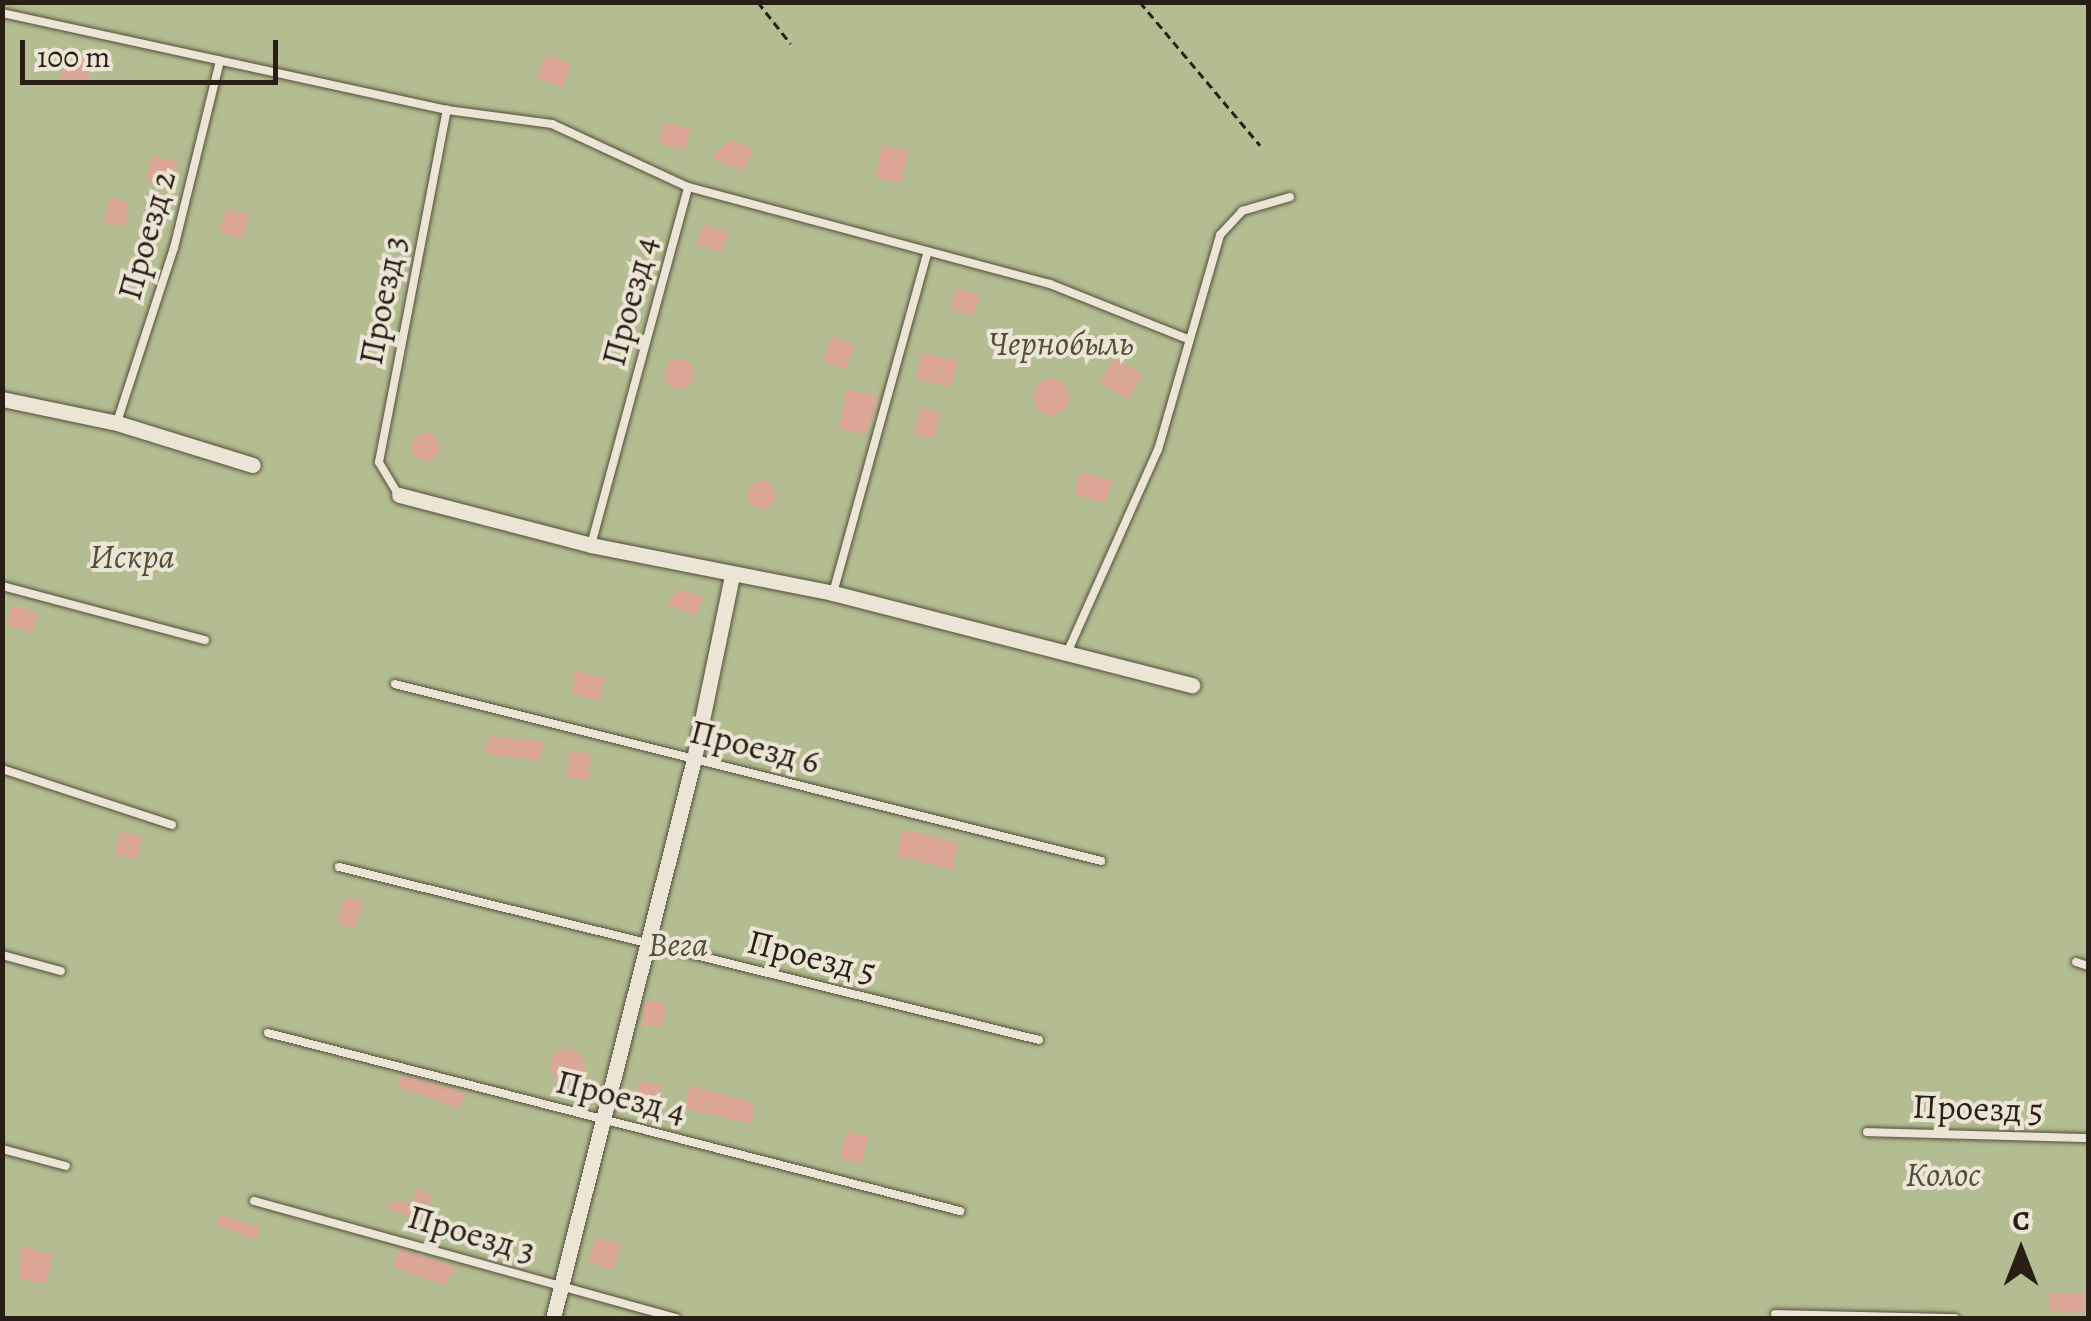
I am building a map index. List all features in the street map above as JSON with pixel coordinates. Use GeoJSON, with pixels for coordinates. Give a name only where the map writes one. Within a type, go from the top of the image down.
{"type":"FeatureCollection","features":[{"type":"Feature","properties":{"kind":"street"},"geometry":{"type":"LineString","coordinates":[[2,400],[117,422],[253,465]]}},
{"type":"Feature","properties":{"kind":"street"},"geometry":{"type":"LineString","coordinates":[[399,495],[592,545],[833,593],[1192,685]]}},
{"type":"Feature","properties":{"kind":"street"},"geometry":{"type":"LineString","coordinates":[[553,1318],[694,759],[732,575]]}},
{"type":"Feature","properties":{"kind":"lane"},"geometry":{"type":"LineString","coordinates":[[2,13],[447,110],[552,124],[688,187],[926,254],[1050,284],[1185,338]]}},
{"type":"Feature","properties":{"kind":"lane","name":"Проезд 2"},"geometry":{"type":"LineString","coordinates":[[117,422],[174,248],[220,61]]}},
{"type":"Feature","properties":{"kind":"lane","name":"Проезд 3"},"geometry":{"type":"LineString","coordinates":[[399,495],[379,462],[447,110]]}},
{"type":"Feature","properties":{"kind":"lane","name":"Проезд 4"},"geometry":{"type":"LineString","coordinates":[[592,545],[688,187]]}},
{"type":"Feature","properties":{"kind":"lane"},"geometry":{"type":"LineString","coordinates":[[1067,653],[1158,450],[1185,338],[1220,234],[1242,211],[1290,197]]}},
{"type":"Feature","properties":{"kind":"lane"},"geometry":{"type":"LineString","coordinates":[[833,593],[926,254]]}},
{"type":"Feature","properties":{"kind":"lane"},"geometry":{"type":"LineString","coordinates":[[2,586],[205,640]]}},
{"type":"Feature","properties":{"kind":"lane","name":"Проезд 6"},"geometry":{"type":"LineString","coordinates":[[396,684],[1101,862]]}},
{"type":"Feature","properties":{"kind":"lane"},"geometry":{"type":"LineString","coordinates":[[2,769],[172,825]]}},
{"type":"Feature","properties":{"kind":"lane","name":"Проезд 5"},"geometry":{"type":"LineString","coordinates":[[339,868],[1039,1040]]}},
{"type":"Feature","properties":{"kind":"lane"},"geometry":{"type":"LineString","coordinates":[[2,955],[61,972]]}},
{"type":"Feature","properties":{"kind":"lane"},"geometry":{"type":"LineString","coordinates":[[2076,962],[2088,966]]}},
{"type":"Feature","properties":{"kind":"lane","name":"Проезд 4"},"geometry":{"type":"LineString","coordinates":[[268,1033],[960,1211]]}},
{"type":"Feature","properties":{"kind":"lane","name":"Проезд 5"},"geometry":{"type":"LineString","coordinates":[[1867,1132],[2088,1138]]}},
{"type":"Feature","properties":{"kind":"lane"},"geometry":{"type":"LineString","coordinates":[[2,1149],[66,1166]]}},
{"type":"Feature","properties":{"kind":"lane","name":"Проезд 3"},"geometry":{"type":"LineString","coordinates":[[254,1201],[676,1318]]}},
{"type":"Feature","properties":{"kind":"lane"},"geometry":{"type":"LineString","coordinates":[[1775,1314],[1955,1318]]}},
{"type":"Feature","properties":{"kind":"path"},"geometry":{"type":"LineString","coordinates":[[758,2],[792,44]]}},
{"type":"Feature","properties":{"kind":"path"},"geometry":{"type":"LineString","coordinates":[[1140,2],[1260,145]]}},
{"type":"Feature","properties":{"kind":"green space"},"geometry":{"type":"Polygon","coordinates":[[[2,3],[2088,3],[2088,1318],[3,1318],[2,3]]]}},
{"type":"Feature","properties":{"kind":"building"},"geometry":{"type":"Polygon","coordinates":[[[66,55],[92,60],[87,84],[61,79],[66,55]]]}},
{"type":"Feature","properties":{"kind":"building"},"geometry":{"type":"Polygon","coordinates":[[[546,55],[571,63],[564,87],[538,79],[546,55]]]}},
{"type":"Feature","properties":{"kind":"building"},"geometry":{"type":"Polygon","coordinates":[[[664,122],[691,129],[685,150],[659,143],[664,122]]]}},
{"type":"Feature","properties":{"kind":"building"},"geometry":{"type":"Polygon","coordinates":[[[729,140],[753,149],[745,171],[712,159],[729,140]]]}},
{"type":"Feature","properties":{"kind":"building"},"geometry":{"type":"Polygon","coordinates":[[[882,146],[908,151],[902,183],[876,178],[882,146]]]}},
{"type":"Feature","properties":{"kind":"building"},"geometry":{"type":"Polygon","coordinates":[[[151,156],[179,162],[175,187],[146,182],[151,156]]]}},
{"type":"Feature","properties":{"kind":"building"},"geometry":{"type":"Polygon","coordinates":[[[111,197],[128,202],[126,227],[104,222],[111,197]]]}},
{"type":"Feature","properties":{"kind":"building"},"geometry":{"type":"Polygon","coordinates":[[[226,209],[250,215],[243,239],[220,233],[226,209]]]}},
{"type":"Feature","properties":{"kind":"building"},"geometry":{"type":"Polygon","coordinates":[[[704,224],[729,233],[722,253],[696,244],[704,224]]]}},
{"type":"Feature","properties":{"kind":"building"},"geometry":{"type":"Polygon","coordinates":[[[956,289],[980,295],[974,316],[951,310],[956,289]]]}},
{"type":"Feature","properties":{"kind":"building"},"geometry":{"type":"Polygon","coordinates":[[[832,337],[855,346],[846,370],[823,361],[832,337]]]}},
{"type":"Feature","properties":{"kind":"building"},"geometry":{"type":"Polygon","coordinates":[[[922,353],[958,361],[952,387],[916,379],[922,353]]]}},
{"type":"Feature","properties":{"kind":"building"},"geometry":{"type":"Polygon","coordinates":[[[1115,358],[1143,375],[1129,399],[1100,383],[1115,358]]]}},
{"type":"Feature","properties":{"kind":"building"},"geometry":{"type":"Polygon","coordinates":[[[680,359],[694,368],[695,374],[686,388],[680,389],[666,380],[665,374],[674,360],[680,359]]]}},
{"type":"Feature","properties":{"kind":"building"},"geometry":{"type":"Polygon","coordinates":[[[1052,379],[1064,385],[1070,397],[1064,409],[1052,415],[1040,409],[1034,397],[1040,385],[1052,379]]]}},
{"type":"Feature","properties":{"kind":"building"},"geometry":{"type":"Polygon","coordinates":[[[847,390],[878,396],[867,434],[839,429],[847,390]]]}},
{"type":"Feature","properties":{"kind":"building"},"geometry":{"type":"Polygon","coordinates":[[[920,408],[940,412],[935,438],[915,435],[920,408]]]}},
{"type":"Feature","properties":{"kind":"building"},"geometry":{"type":"Polygon","coordinates":[[[426,433],[436,437],[440,447],[436,457],[426,461],[416,457],[412,447],[416,437],[426,433]]]}},
{"type":"Feature","properties":{"kind":"building"},"geometry":{"type":"Polygon","coordinates":[[[1081,472],[1113,481],[1106,503],[1074,494],[1081,472]]]}},
{"type":"Feature","properties":{"kind":"building"},"geometry":{"type":"Polygon","coordinates":[[[762,481],[772,485],[776,495],[772,505],[762,509],[752,505],[748,495],[752,485],[762,481]]]}},
{"type":"Feature","properties":{"kind":"building"},"geometry":{"type":"Polygon","coordinates":[[[680,589],[704,598],[696,616],[667,604],[680,589]]]}},
{"type":"Feature","properties":{"kind":"building"},"geometry":{"type":"Polygon","coordinates":[[[13,605],[38,612],[33,632],[7,625],[13,605]]]}},
{"type":"Feature","properties":{"kind":"building"},"geometry":{"type":"Polygon","coordinates":[[[575,670],[606,678],[600,701],[573,694],[575,670]]]}},
{"type":"Feature","properties":{"kind":"building"},"geometry":{"type":"Polygon","coordinates":[[[489,736],[544,742],[540,761],[485,753],[489,736]]]}},
{"type":"Feature","properties":{"kind":"building"},"geometry":{"type":"Polygon","coordinates":[[[570,752],[591,753],[589,780],[568,778],[570,752]]]}},
{"type":"Feature","properties":{"kind":"building"},"geometry":{"type":"Polygon","coordinates":[[[903,829],[959,843],[953,870],[897,856],[903,829]]]}},
{"type":"Feature","properties":{"kind":"building"},"geometry":{"type":"Polygon","coordinates":[[[120,832],[142,836],[137,859],[116,855],[120,832]]]}},
{"type":"Feature","properties":{"kind":"building"},"geometry":{"type":"Polygon","coordinates":[[[345,897],[363,901],[356,928],[338,924],[345,897]]]}},
{"type":"Feature","properties":{"kind":"building"},"geometry":{"type":"Polygon","coordinates":[[[645,1001],[666,1003],[663,1027],[642,1025],[645,1001]]]}},
{"type":"Feature","properties":{"kind":"building"},"geometry":{"type":"Polygon","coordinates":[[[568,1049],[580,1054],[585,1066],[580,1078],[568,1083],[556,1078],[551,1066],[556,1054],[568,1049]]]}},
{"type":"Feature","properties":{"kind":"building"},"geometry":{"type":"Polygon","coordinates":[[[402,1075],[466,1092],[461,1109],[398,1087],[402,1075]]]}},
{"type":"Feature","properties":{"kind":"building"},"geometry":{"type":"Polygon","coordinates":[[[640,1081],[663,1085],[659,1103],[635,1104],[640,1081]]]}},
{"type":"Feature","properties":{"kind":"building"},"geometry":{"type":"Polygon","coordinates":[[[690,1085],[755,1103],[752,1124],[685,1109],[690,1085]]]}},
{"type":"Feature","properties":{"kind":"building"},"geometry":{"type":"Polygon","coordinates":[[[846,1132],[868,1136],[863,1163],[841,1159],[846,1132]]]}},
{"type":"Feature","properties":{"kind":"building"},"geometry":{"type":"Polygon","coordinates":[[[416,1190],[431,1194],[429,1221],[389,1211],[392,1200],[412,1204],[416,1190]]]}},
{"type":"Feature","properties":{"kind":"building"},"geometry":{"type":"Polygon","coordinates":[[[220,1214],[260,1227],[256,1240],[216,1225],[220,1214]]]}},
{"type":"Feature","properties":{"kind":"building"},"geometry":{"type":"Polygon","coordinates":[[[596,1238],[621,1244],[614,1270],[589,1263],[596,1238]]]}},
{"type":"Feature","properties":{"kind":"building"},"geometry":{"type":"Polygon","coordinates":[[[22,1246],[54,1255],[46,1284],[19,1278],[22,1246]]]}},
{"type":"Feature","properties":{"kind":"building"},"geometry":{"type":"Polygon","coordinates":[[[400,1249],[456,1267],[446,1286],[393,1267],[400,1249]]]}},
{"type":"Feature","properties":{"kind":"building"},"geometry":{"type":"Polygon","coordinates":[[[2050,1294],[2088,1294],[2088,1313],[2049,1312],[2050,1294]]]}},
{"type":"Feature","properties":{"kind":"park label","name":"Чернобыль"},"geometry":{"type":"Point","coordinates":[1061,343]}},
{"type":"Feature","properties":{"kind":"park label","name":"Искра"},"geometry":{"type":"Point","coordinates":[132,556]}},
{"type":"Feature","properties":{"kind":"park label","name":"Вега"},"geometry":{"type":"Point","coordinates":[678,944]}},
{"type":"Feature","properties":{"kind":"park label","name":"Колос"},"geometry":{"type":"Point","coordinates":[1943,1174]}}]}
